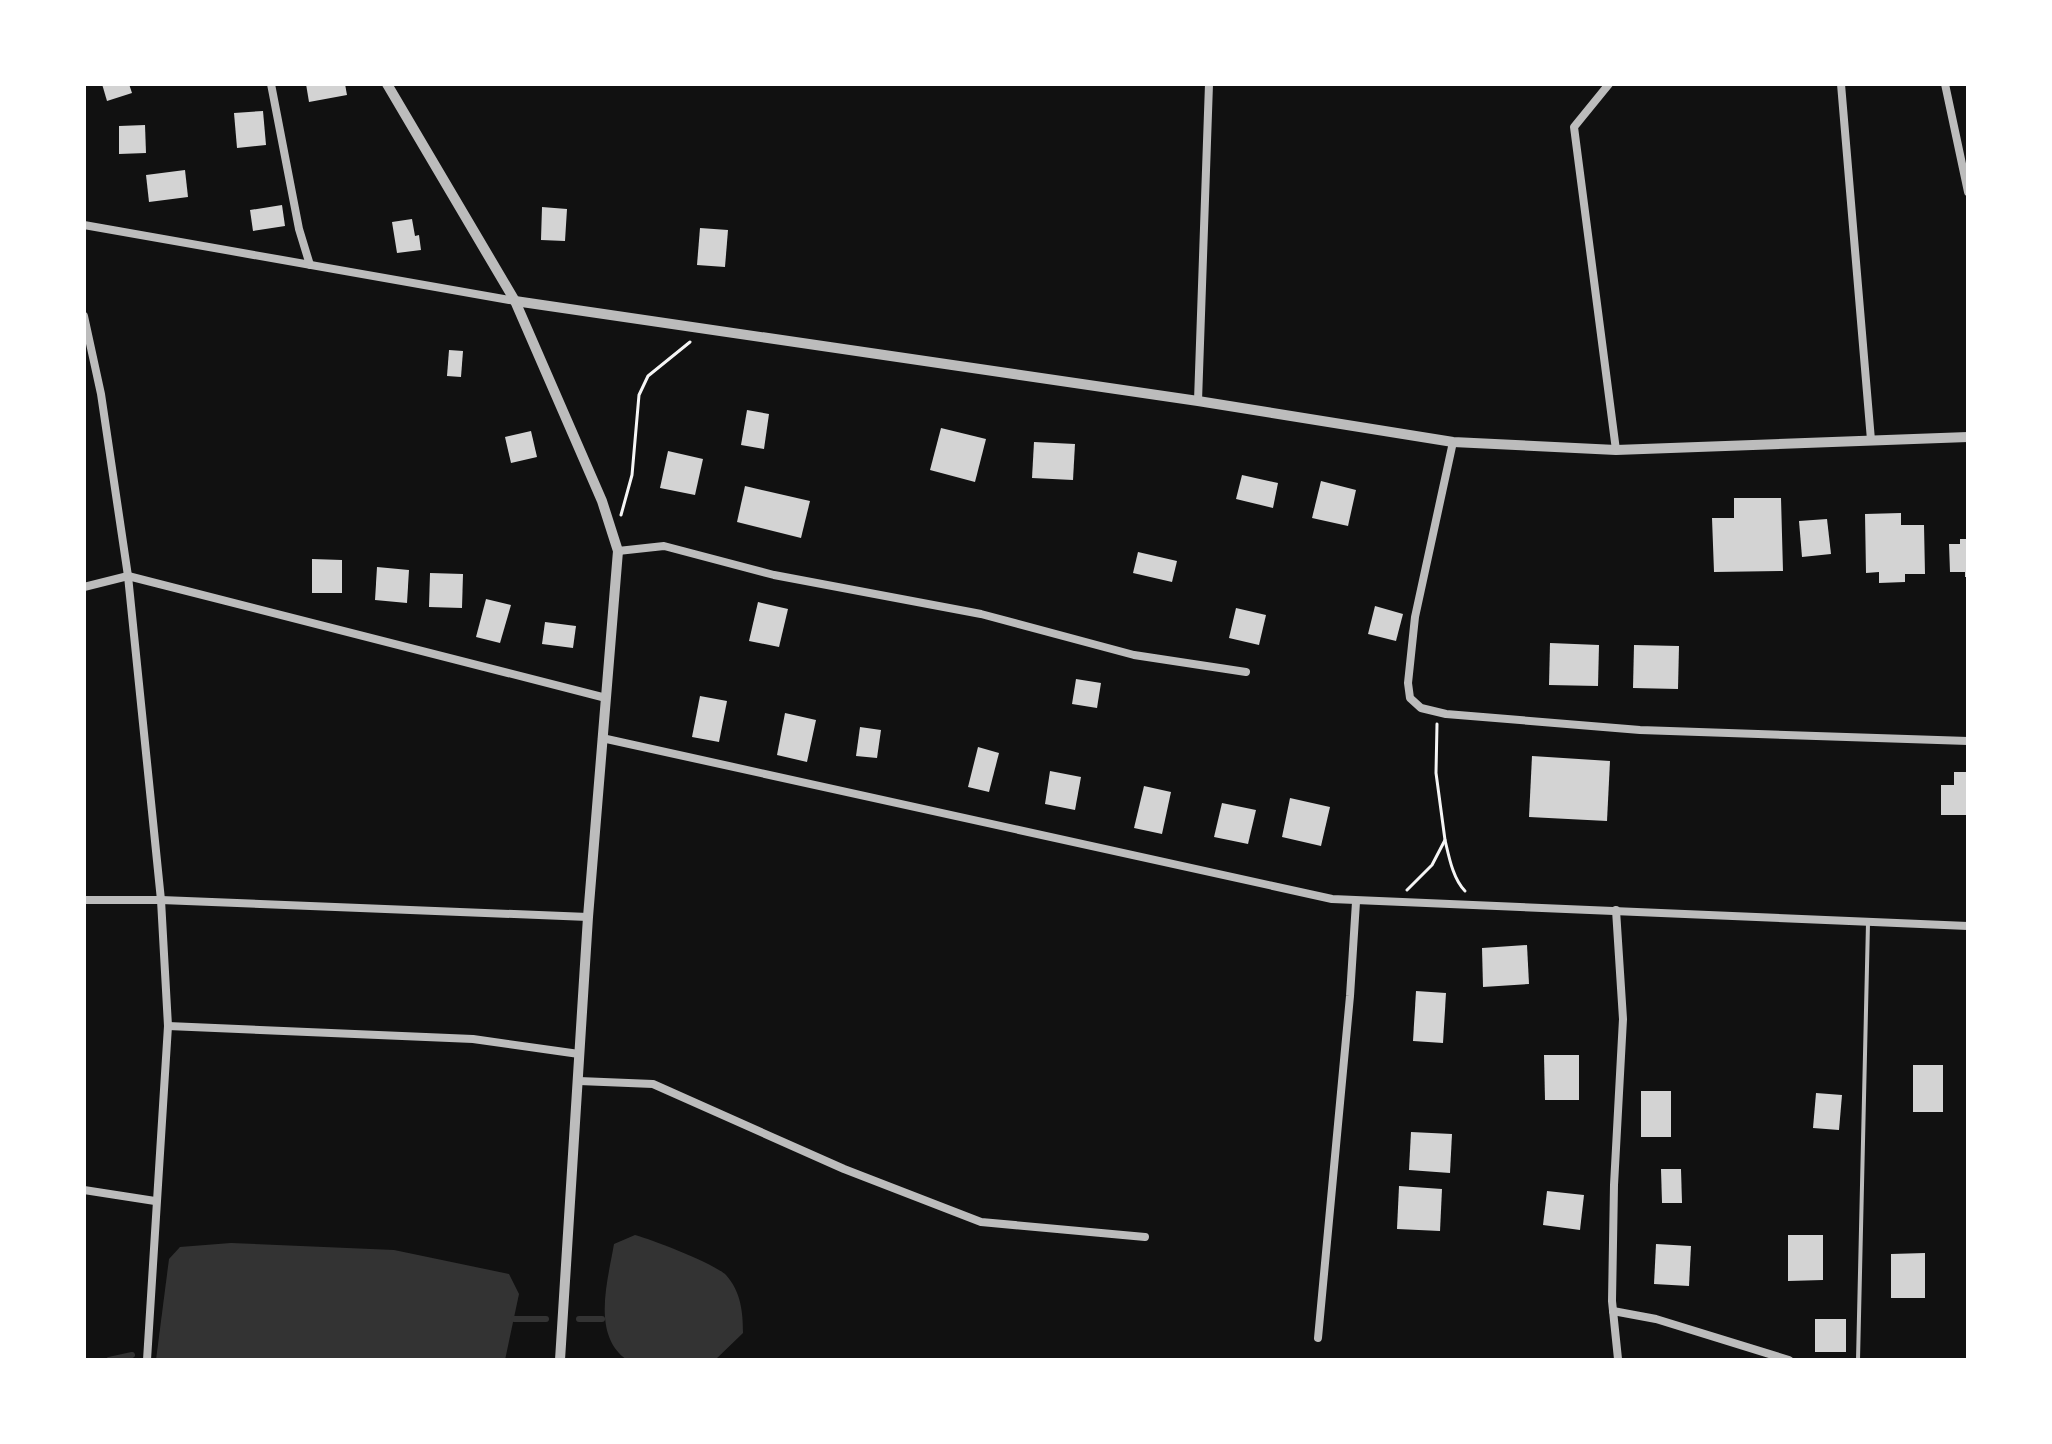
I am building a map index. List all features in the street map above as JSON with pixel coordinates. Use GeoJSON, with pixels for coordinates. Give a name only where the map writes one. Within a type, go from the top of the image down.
{"type":"FeatureCollection","features":[{"type":"Feature","properties":{"kind":"street"},"geometry":{"type":"LineString","coordinates":[[271,84],[299,229],[310,265]]}},
{"type":"Feature","properties":{"kind":"street"},"geometry":{"type":"LineString","coordinates":[[387,84],[515,301],[602,501],[618,551],[588,917],[560,1360]]}},
{"type":"Feature","properties":{"kind":"street"},"geometry":{"type":"LineString","coordinates":[[1198,401],[1209,84]]}},
{"type":"Feature","properties":{"kind":"street"},"geometry":{"type":"LineString","coordinates":[[1609,84],[1574,127],[1616,450]]}},
{"type":"Feature","properties":{"kind":"street"},"geometry":{"type":"LineString","coordinates":[[1841,84],[1871,440]]}},
{"type":"Feature","properties":{"kind":"street"},"geometry":{"type":"LineString","coordinates":[[1945,84],[1968,192]]}},
{"type":"Feature","properties":{"kind":"street"},"geometry":{"type":"LineString","coordinates":[[84,225],[515,301],[1198,401],[1453,442],[1616,450],[1968,437]]}},
{"type":"Feature","properties":{"kind":"street"},"geometry":{"type":"LineString","coordinates":[[84,316],[101,394],[128,576],[161,900],[168,1026],[147,1360]]}},
{"type":"Feature","properties":{"kind":"street"},"geometry":{"type":"LineString","coordinates":[[1453,442],[1415,617],[1408,683],[1410,698],[1421,708],[1640,730],[1968,741]]}},
{"type":"Feature","properties":{"kind":"street"},"geometry":{"type":"LineString","coordinates":[[618,551],[664,546],[774,575],[981,614],[1134,655],[1246,672]]}},
{"type":"Feature","properties":{"kind":"street"},"geometry":{"type":"LineString","coordinates":[[84,587],[128,576],[606,698]]}},
{"type":"Feature","properties":{"kind":"street"},"geometry":{"type":"LineString","coordinates":[[602,738],[1332,899],[1968,926]]}},
{"type":"Feature","properties":{"kind":"street"},"geometry":{"type":"LineString","coordinates":[[84,900],[161,900],[588,917]]}},
{"type":"Feature","properties":{"kind":"street"},"geometry":{"type":"LineString","coordinates":[[1318,1338],[1356,902]]}},
{"type":"Feature","properties":{"kind":"street"},"geometry":{"type":"LineString","coordinates":[[1616,910],[1623,1019],[1614,1185],[1613,1311],[1618,1359]]}},
{"type":"Feature","properties":{"kind":"street"},"geometry":{"type":"LineString","coordinates":[[168,1026],[473,1039],[579,1054]]}},
{"type":"Feature","properties":{"kind":"street"},"geometry":{"type":"LineString","coordinates":[[579,1081],[653,1084],[844,1169],[981,1222],[1145,1237]]}},
{"type":"Feature","properties":{"kind":"street"},"geometry":{"type":"LineString","coordinates":[[84,1190],[155,1201]]}},
{"type":"Feature","properties":{"kind":"street"},"geometry":{"type":"LineString","coordinates":[[1613,1311],[1656,1319],[1789,1360]]}},
{"type":"Feature","properties":{"kind":"lane"},"geometry":{"type":"LineString","coordinates":[[1858,1360],[1868,923]]}},
{"type":"Feature","properties":{"kind":"path"},"geometry":{"type":"LineString","coordinates":[[615,538],[632,475],[639,395],[648,376],[706,328]]}},
{"type":"Feature","properties":{"kind":"path"},"geometry":{"type":"LineString","coordinates":[[1437,712],[1436,773],[1445,840],[1461,887],[1482,905]]}},
{"type":"Feature","properties":{"kind":"path"},"geometry":{"type":"LineString","coordinates":[[1394,902],[1432,865],[1445,840]]}},
{"type":"Feature","properties":{"kind":"shaded area"},"geometry":{"type":"Polygon","coordinates":[[[635,1235],[720,1270],[735,1288],[740,1302],[743,1333],[715,1360],[627,1360],[616,1349],[605,1322],[608,1274],[614,1244],[635,1235]]]}},
{"type":"Feature","properties":{"kind":"shaded area"},"geometry":{"type":"Polygon","coordinates":[[[231,1243],[394,1250],[509,1274],[519,1294],[505,1360],[156,1360],[169,1259],[180,1247],[231,1243]]]}},
{"type":"Feature","properties":{"kind":"building"},"geometry":{"type":"Polygon","coordinates":[[[102,84],[129,84],[132,93],[107,101],[102,84]]]}},
{"type":"Feature","properties":{"kind":"building"},"geometry":{"type":"Polygon","coordinates":[[[306,84],[345,84],[347,95],[309,102],[306,84]]]}},
{"type":"Feature","properties":{"kind":"building"},"geometry":{"type":"Polygon","coordinates":[[[263,111],[266,145],[237,148],[234,113],[263,111]]]}},
{"type":"Feature","properties":{"kind":"building"},"geometry":{"type":"Polygon","coordinates":[[[145,125],[146,153],[119,154],[119,126],[145,125]]]}},
{"type":"Feature","properties":{"kind":"building"},"geometry":{"type":"Polygon","coordinates":[[[185,170],[188,197],[149,202],[146,175],[185,170]]]}},
{"type":"Feature","properties":{"kind":"building"},"geometry":{"type":"Polygon","coordinates":[[[282,205],[285,226],[253,231],[250,210],[282,205]]]}},
{"type":"Feature","properties":{"kind":"building"},"geometry":{"type":"Polygon","coordinates":[[[542,207],[567,209],[565,241],[541,240],[542,207]]]}},
{"type":"Feature","properties":{"kind":"building"},"geometry":{"type":"Polygon","coordinates":[[[412,219],[421,250],[397,253],[392,222],[412,219]]]}},
{"type":"Feature","properties":{"kind":"building"},"geometry":{"type":"Polygon","coordinates":[[[700,228],[728,230],[725,267],[697,265],[700,228]]]}},
{"type":"Feature","properties":{"kind":"building"},"geometry":{"type":"Polygon","coordinates":[[[449,350],[463,351],[461,377],[447,376],[449,350]]]}},
{"type":"Feature","properties":{"kind":"building"},"geometry":{"type":"Polygon","coordinates":[[[747,410],[769,414],[764,449],[741,445],[747,410]]]}},
{"type":"Feature","properties":{"kind":"building"},"geometry":{"type":"Polygon","coordinates":[[[941,428],[986,439],[975,482],[930,470],[941,428]]]}},
{"type":"Feature","properties":{"kind":"building"},"geometry":{"type":"Polygon","coordinates":[[[531,431],[537,457],[511,463],[505,437],[531,431]]]}},
{"type":"Feature","properties":{"kind":"building"},"geometry":{"type":"Polygon","coordinates":[[[1034,442],[1075,444],[1073,480],[1032,478],[1034,442]]]}},
{"type":"Feature","properties":{"kind":"building"},"geometry":{"type":"Polygon","coordinates":[[[668,451],[703,459],[695,495],[660,488],[668,451]]]}},
{"type":"Feature","properties":{"kind":"building"},"geometry":{"type":"Polygon","coordinates":[[[1242,475],[1278,483],[1273,508],[1236,499],[1242,475]]]}},
{"type":"Feature","properties":{"kind":"building"},"geometry":{"type":"Polygon","coordinates":[[[1321,481],[1356,490],[1348,526],[1312,518],[1321,481]]]}},
{"type":"Feature","properties":{"kind":"building"},"geometry":{"type":"Polygon","coordinates":[[[745,486],[810,501],[801,538],[737,522],[745,486]]]}},
{"type":"Feature","properties":{"kind":"building"},"geometry":{"type":"Polygon","coordinates":[[[1734,498],[1781,498],[1783,571],[1714,572],[1712,518],[1734,518],[1734,498]]]}},
{"type":"Feature","properties":{"kind":"building"},"geometry":{"type":"Polygon","coordinates":[[[1901,513],[1901,525],[1924,525],[1925,574],[1905,574],[1905,582],[1879,583],[1879,572],[1866,573],[1865,514],[1901,513]]]}},
{"type":"Feature","properties":{"kind":"building"},"geometry":{"type":"Polygon","coordinates":[[[1827,519],[1831,554],[1802,557],[1799,521],[1827,519]]]}},
{"type":"Feature","properties":{"kind":"building"},"geometry":{"type":"Polygon","coordinates":[[[1960,539],[1968,539],[1968,577],[1965,577],[1965,572],[1950,572],[1949,544],[1960,544],[1960,539]]]}},
{"type":"Feature","properties":{"kind":"building"},"geometry":{"type":"Polygon","coordinates":[[[1138,552],[1177,561],[1172,582],[1133,573],[1138,552]]]}},
{"type":"Feature","properties":{"kind":"building"},"geometry":{"type":"Polygon","coordinates":[[[312,559],[342,560],[342,593],[312,593],[312,559]]]}},
{"type":"Feature","properties":{"kind":"building"},"geometry":{"type":"Polygon","coordinates":[[[377,567],[409,570],[407,603],[375,600],[377,567]]]}},
{"type":"Feature","properties":{"kind":"building"},"geometry":{"type":"Polygon","coordinates":[[[430,573],[463,574],[462,608],[429,607],[430,573]]]}},
{"type":"Feature","properties":{"kind":"building"},"geometry":{"type":"Polygon","coordinates":[[[486,599],[511,605],[500,643],[476,637],[486,599]]]}},
{"type":"Feature","properties":{"kind":"building"},"geometry":{"type":"Polygon","coordinates":[[[758,602],[788,609],[779,647],[749,641],[758,602]]]}},
{"type":"Feature","properties":{"kind":"building"},"geometry":{"type":"Polygon","coordinates":[[[1375,606],[1403,614],[1396,641],[1368,634],[1375,606]]]}},
{"type":"Feature","properties":{"kind":"building"},"geometry":{"type":"Polygon","coordinates":[[[1236,608],[1266,615],[1259,645],[1229,638],[1236,608]]]}},
{"type":"Feature","properties":{"kind":"building"},"geometry":{"type":"Polygon","coordinates":[[[545,622],[576,626],[573,648],[542,644],[545,622]]]}},
{"type":"Feature","properties":{"kind":"building"},"geometry":{"type":"Polygon","coordinates":[[[1550,643],[1599,645],[1598,686],[1549,685],[1550,643]]]}},
{"type":"Feature","properties":{"kind":"building"},"geometry":{"type":"Polygon","coordinates":[[[1634,645],[1679,646],[1678,689],[1633,688],[1634,645]]]}},
{"type":"Feature","properties":{"kind":"building"},"geometry":{"type":"Polygon","coordinates":[[[1076,679],[1101,683],[1097,708],[1072,704],[1076,679]]]}},
{"type":"Feature","properties":{"kind":"building"},"geometry":{"type":"Polygon","coordinates":[[[700,696],[727,701],[719,742],[692,737],[700,696]]]}},
{"type":"Feature","properties":{"kind":"building"},"geometry":{"type":"Polygon","coordinates":[[[785,713],[816,720],[807,762],[777,755],[785,713]]]}},
{"type":"Feature","properties":{"kind":"building"},"geometry":{"type":"Polygon","coordinates":[[[860,727],[881,730],[877,758],[856,756],[860,727]]]}},
{"type":"Feature","properties":{"kind":"building"},"geometry":{"type":"Polygon","coordinates":[[[978,747],[999,753],[989,792],[968,787],[978,747]]]}},
{"type":"Feature","properties":{"kind":"building"},"geometry":{"type":"Polygon","coordinates":[[[1532,756],[1610,761],[1607,821],[1529,817],[1532,756]]]}},
{"type":"Feature","properties":{"kind":"building"},"geometry":{"type":"Polygon","coordinates":[[[1050,771],[1081,777],[1075,810],[1045,804],[1050,771]]]}},
{"type":"Feature","properties":{"kind":"building"},"geometry":{"type":"Polygon","coordinates":[[[1954,772],[1968,772],[1968,815],[1941,815],[1941,785],[1954,785],[1954,772]]]}},
{"type":"Feature","properties":{"kind":"building"},"geometry":{"type":"Polygon","coordinates":[[[1144,786],[1171,792],[1162,834],[1134,828],[1144,786]]]}},
{"type":"Feature","properties":{"kind":"building"},"geometry":{"type":"Polygon","coordinates":[[[1290,798],[1330,807],[1321,846],[1282,837],[1290,798]]]}},
{"type":"Feature","properties":{"kind":"building"},"geometry":{"type":"Polygon","coordinates":[[[1222,803],[1256,810],[1248,844],[1214,837],[1222,803]]]}},
{"type":"Feature","properties":{"kind":"building"},"geometry":{"type":"Polygon","coordinates":[[[1527,945],[1529,984],[1483,987],[1482,948],[1527,945]]]}},
{"type":"Feature","properties":{"kind":"building"},"geometry":{"type":"Polygon","coordinates":[[[1416,991],[1446,993],[1443,1043],[1413,1041],[1416,991]]]}},
{"type":"Feature","properties":{"kind":"building"},"geometry":{"type":"Polygon","coordinates":[[[1544,1055],[1579,1055],[1579,1100],[1545,1100],[1544,1055]]]}},
{"type":"Feature","properties":{"kind":"building"},"geometry":{"type":"Polygon","coordinates":[[[1913,1065],[1943,1065],[1943,1112],[1913,1112],[1913,1065]]]}},
{"type":"Feature","properties":{"kind":"building"},"geometry":{"type":"Polygon","coordinates":[[[1641,1091],[1671,1091],[1671,1137],[1641,1137],[1641,1091]]]}},
{"type":"Feature","properties":{"kind":"building"},"geometry":{"type":"Polygon","coordinates":[[[1816,1093],[1842,1095],[1839,1130],[1813,1128],[1816,1093]]]}},
{"type":"Feature","properties":{"kind":"building"},"geometry":{"type":"Polygon","coordinates":[[[1411,1132],[1452,1134],[1450,1173],[1409,1170],[1411,1132]]]}},
{"type":"Feature","properties":{"kind":"building"},"geometry":{"type":"Polygon","coordinates":[[[1661,1169],[1681,1169],[1682,1203],[1662,1203],[1661,1169]]]}},
{"type":"Feature","properties":{"kind":"building"},"geometry":{"type":"Polygon","coordinates":[[[1399,1186],[1442,1189],[1440,1231],[1397,1229],[1399,1186]]]}},
{"type":"Feature","properties":{"kind":"building"},"geometry":{"type":"Polygon","coordinates":[[[1547,1191],[1584,1195],[1580,1230],[1543,1225],[1547,1191]]]}},
{"type":"Feature","properties":{"kind":"building"},"geometry":{"type":"Polygon","coordinates":[[[1788,1235],[1823,1235],[1823,1280],[1788,1281],[1788,1235]]]}},
{"type":"Feature","properties":{"kind":"building"},"geometry":{"type":"Polygon","coordinates":[[[1656,1244],[1691,1246],[1689,1286],[1654,1284],[1656,1244]]]}},
{"type":"Feature","properties":{"kind":"building"},"geometry":{"type":"Polygon","coordinates":[[[1925,1253],[1925,1298],[1891,1298],[1891,1254],[1925,1253]]]}},
{"type":"Feature","properties":{"kind":"building"},"geometry":{"type":"Polygon","coordinates":[[[1815,1319],[1846,1319],[1846,1352],[1815,1352],[1815,1319]]]}},
{"type":"Feature","properties":{"kind":"waterway"},"geometry":{"type":"LineString","coordinates":[[514,1319],[546,1319]]}},
{"type":"Feature","properties":{"kind":"waterway"},"geometry":{"type":"LineString","coordinates":[[579,1319],[602,1319]]}},
{"type":"Feature","properties":{"kind":"waterway"},"geometry":{"type":"LineString","coordinates":[[109,1360],[132,1355]]}}]}
